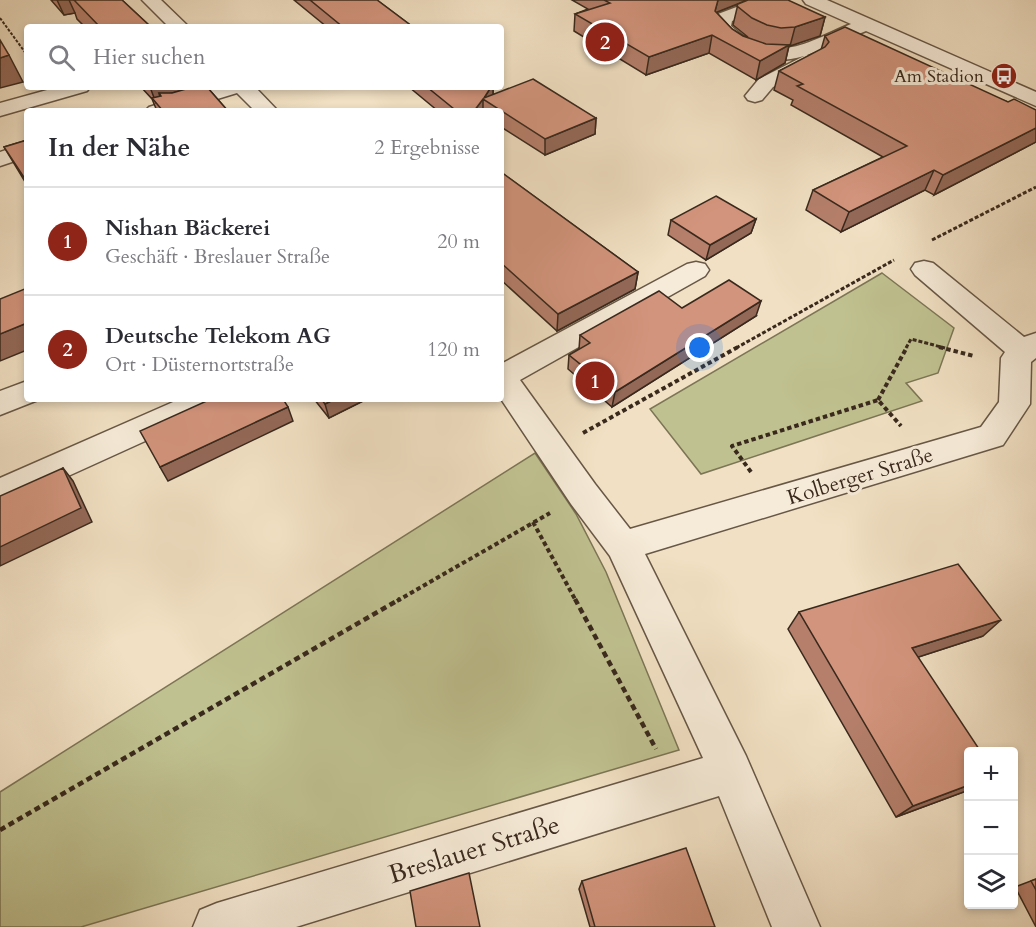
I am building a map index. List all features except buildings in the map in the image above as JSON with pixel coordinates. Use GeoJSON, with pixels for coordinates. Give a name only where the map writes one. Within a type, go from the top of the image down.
{"type":"FeatureCollection","features":[{"type":"Feature","properties":{"kind":"street"},"geometry":{"type":"LineString","coordinates":[[151,0],[177,24]]}},
{"type":"Feature","properties":{"kind":"street"},"geometry":{"type":"LineString","coordinates":[[771,0],[724,18],[722,27],[733,39],[767,56],[794,54],[872,27]]}},
{"type":"Feature","properties":{"kind":"street"},"geometry":{"type":"LineString","coordinates":[[812,0],[1036,100]]}},
{"type":"Feature","properties":{"kind":"street"},"geometry":{"type":"LineString","coordinates":[[755,96],[765,83],[872,27]]}},
{"type":"Feature","properties":{"kind":"street"},"geometry":{"type":"LineString","coordinates":[[0,111],[70,90]]}},
{"type":"Feature","properties":{"kind":"street"},"geometry":{"type":"LineString","coordinates":[[166,108],[226,90]]}},
{"type":"Feature","properties":{"kind":"street"},"geometry":{"type":"LineString","coordinates":[[246,90],[264,108]]}},
{"type":"Feature","properties":{"kind":"street"},"geometry":{"type":"LineString","coordinates":[[0,159],[24,151]]}},
{"type":"Feature","properties":{"kind":"street"},"geometry":{"type":"LineString","coordinates":[[925,256],[1025,354]]}},
{"type":"Feature","properties":{"kind":"street"},"geometry":{"type":"LineString","coordinates":[[504,375],[696,270]]}},
{"type":"Feature","properties":{"kind":"street","name":"Kolberger Straße"},"geometry":{"type":"LineString","coordinates":[[623,546],[992,436],[1014,404],[1025,354]]}},
{"type":"Feature","properties":{"kind":"street"},"geometry":{"type":"LineString","coordinates":[[504,381],[583,494],[623,546],[731,771],[796,927]]}},
{"type":"Feature","properties":{"kind":"street"},"geometry":{"type":"LineString","coordinates":[[0,404],[24,393]]}},
{"type":"Feature","properties":{"kind":"street"},"geometry":{"type":"LineString","coordinates":[[0,493],[201,402]]}},
{"type":"Feature","properties":{"kind":"street","name":"Breslauer Straße"},"geometry":{"type":"LineString","coordinates":[[217,927],[731,771]]}},
{"type":"Feature","properties":{"kind":"path"},"geometry":{"type":"LineString","coordinates":[[0,18],[24,51]]}},
{"type":"Feature","properties":{"kind":"path"},"geometry":{"type":"LineString","coordinates":[[925,256],[1036,187]]}},
{"type":"Feature","properties":{"kind":"path"},"geometry":{"type":"LineString","coordinates":[[553,450],[897,258]]}},
{"type":"Feature","properties":{"kind":"path"},"geometry":{"type":"LineString","coordinates":[[772,502],[732,446],[878,400],[911,339],[1025,354]]}},
{"type":"Feature","properties":{"kind":"path"},"geometry":{"type":"LineString","coordinates":[[878,400],[927,456]]}},
{"type":"Feature","properties":{"kind":"path"},"geometry":{"type":"LineString","coordinates":[[0,830],[583,494]]}},
{"type":"Feature","properties":{"kind":"path"},"geometry":{"type":"LineString","coordinates":[[533,522],[677,788]]}},
{"type":"Feature","properties":{"kind":"green space"},"geometry":{"type":"Polygon","coordinates":[[[882,273],[954,328],[938,373],[906,383],[922,401],[701,474],[650,409],[882,273]]]}},
{"type":"Feature","properties":{"kind":"green space"},"geometry":{"type":"Polygon","coordinates":[[[535,453],[576,514],[606,572],[679,750],[81,927],[0,927],[0,792],[535,453]]]}},
{"type":"Feature","properties":{"kind":"place","name":"Deutsche Telekom AG"},"geometry":{"type":"Point","coordinates":[605,42]}},
{"type":"Feature","properties":{"kind":"place","name":"Am Stadion"},"geometry":{"type":"Point","coordinates":[1004,76]}},
{"type":"Feature","properties":{"kind":"place","name":"Nishan Bäckerei"},"geometry":{"type":"Point","coordinates":[595,381]}}]}
